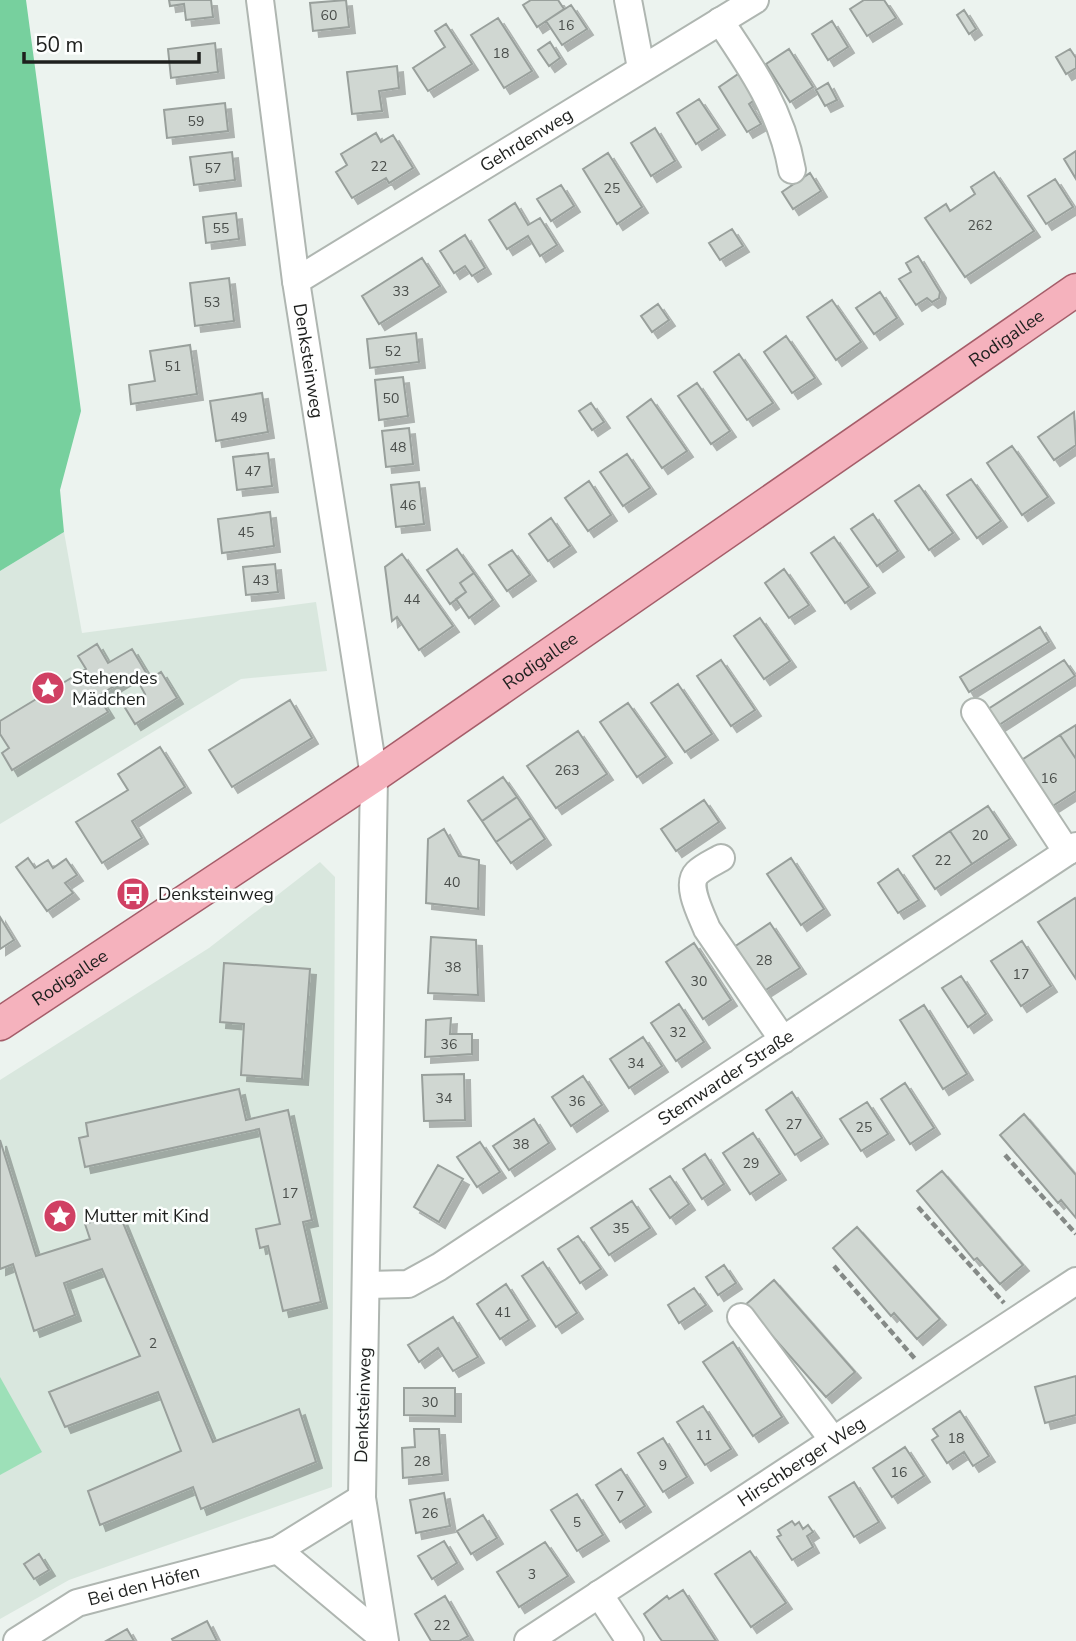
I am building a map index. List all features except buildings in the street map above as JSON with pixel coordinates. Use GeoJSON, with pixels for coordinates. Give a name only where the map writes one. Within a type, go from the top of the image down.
{"type":"FeatureCollection","features":[{"type":"Feature","properties":{"kind":"main road","name":"Rodigallee"},"geometry":{"type":"LineString","coordinates":[[0,1024],[374,776],[1076,290]]}},
{"type":"Feature","properties":{"kind":"street","name":"Denksteinweg"},"geometry":{"type":"LineString","coordinates":[[260,0],[296,281],[374,776],[362,1498],[384,1640]]}},
{"type":"Feature","properties":{"kind":"street"},"geometry":{"type":"LineString","coordinates":[[628,0],[640,68]]}},
{"type":"Feature","properties":{"kind":"street","name":"Gehrdenweg"},"geometry":{"type":"LineString","coordinates":[[296,281],[755,0]]}},
{"type":"Feature","properties":{"kind":"street"},"geometry":{"type":"LineString","coordinates":[[720,21],[769,96],[787,142],[792,170]]}},
{"type":"Feature","properties":{"kind":"street"},"geometry":{"type":"LineString","coordinates":[[975,712],[1072,849]]}},
{"type":"Feature","properties":{"kind":"street","name":"Stemwarder Straße"},"geometry":{"type":"LineString","coordinates":[[367,1286],[408,1284],[439,1268],[1072,849]]}},
{"type":"Feature","properties":{"kind":"street"},"geometry":{"type":"LineString","coordinates":[[721,858],[694,876],[700,913],[707,929],[783,1040]]}},
{"type":"Feature","properties":{"kind":"street","name":"Hirschberger Weg"},"geometry":{"type":"LineString","coordinates":[[528,1641],[1076,1281]]}},
{"type":"Feature","properties":{"kind":"street"},"geometry":{"type":"LineString","coordinates":[[741,1317],[833,1440]]}},
{"type":"Feature","properties":{"kind":"street","name":"Bei den Höfen"},"geometry":{"type":"LineString","coordinates":[[17,1641],[77,1603],[278,1550],[362,1498]]}},
{"type":"Feature","properties":{"kind":"street"},"geometry":{"type":"LineString","coordinates":[[278,1550],[384,1640]]}},
{"type":"Feature","properties":{"kind":"street"},"geometry":{"type":"LineString","coordinates":[[599,1594],[630,1641]]}},
{"type":"Feature","properties":{"kind":"path"},"geometry":{"type":"LineString","coordinates":[[1004,1155],[1076,1234]]}},
{"type":"Feature","properties":{"kind":"path"},"geometry":{"type":"LineString","coordinates":[[918,1207],[1018,1319]]}},
{"type":"Feature","properties":{"kind":"path"},"geometry":{"type":"LineString","coordinates":[[834,1266],[930,1377]]}},
{"type":"Feature","properties":{"kind":"shaded area"},"geometry":{"type":"Polygon","coordinates":[[[64,532],[82,633],[316,602],[327,671],[241,679],[0,824],[0,571],[64,532]]]}},
{"type":"Feature","properties":{"kind":"shaded area"},"geometry":{"type":"Polygon","coordinates":[[[320,862],[335,877],[332,1487],[69,1580],[0,1619],[0,1080],[209,948],[320,862]]]}},
{"type":"Feature","properties":{"kind":"green space"},"geometry":{"type":"Polygon","coordinates":[[[0,0],[26,0],[81,411],[60,490],[64,532],[0,571],[0,0]]]}},
{"type":"Feature","properties":{"kind":"green space"},"geometry":{"type":"Polygon","coordinates":[[[0,1377],[42,1452],[0,1475],[0,1377]]]}},
{"type":"Feature","properties":{"kind":"place","name":"Stehendes Mädchen"},"geometry":{"type":"Point","coordinates":[48,688]}},
{"type":"Feature","properties":{"kind":"place","name":"Denksteinweg"},"geometry":{"type":"Point","coordinates":[133,894]}},
{"type":"Feature","properties":{"kind":"place","name":"Mutter mit Kind"},"geometry":{"type":"Point","coordinates":[60,1216]}}]}
